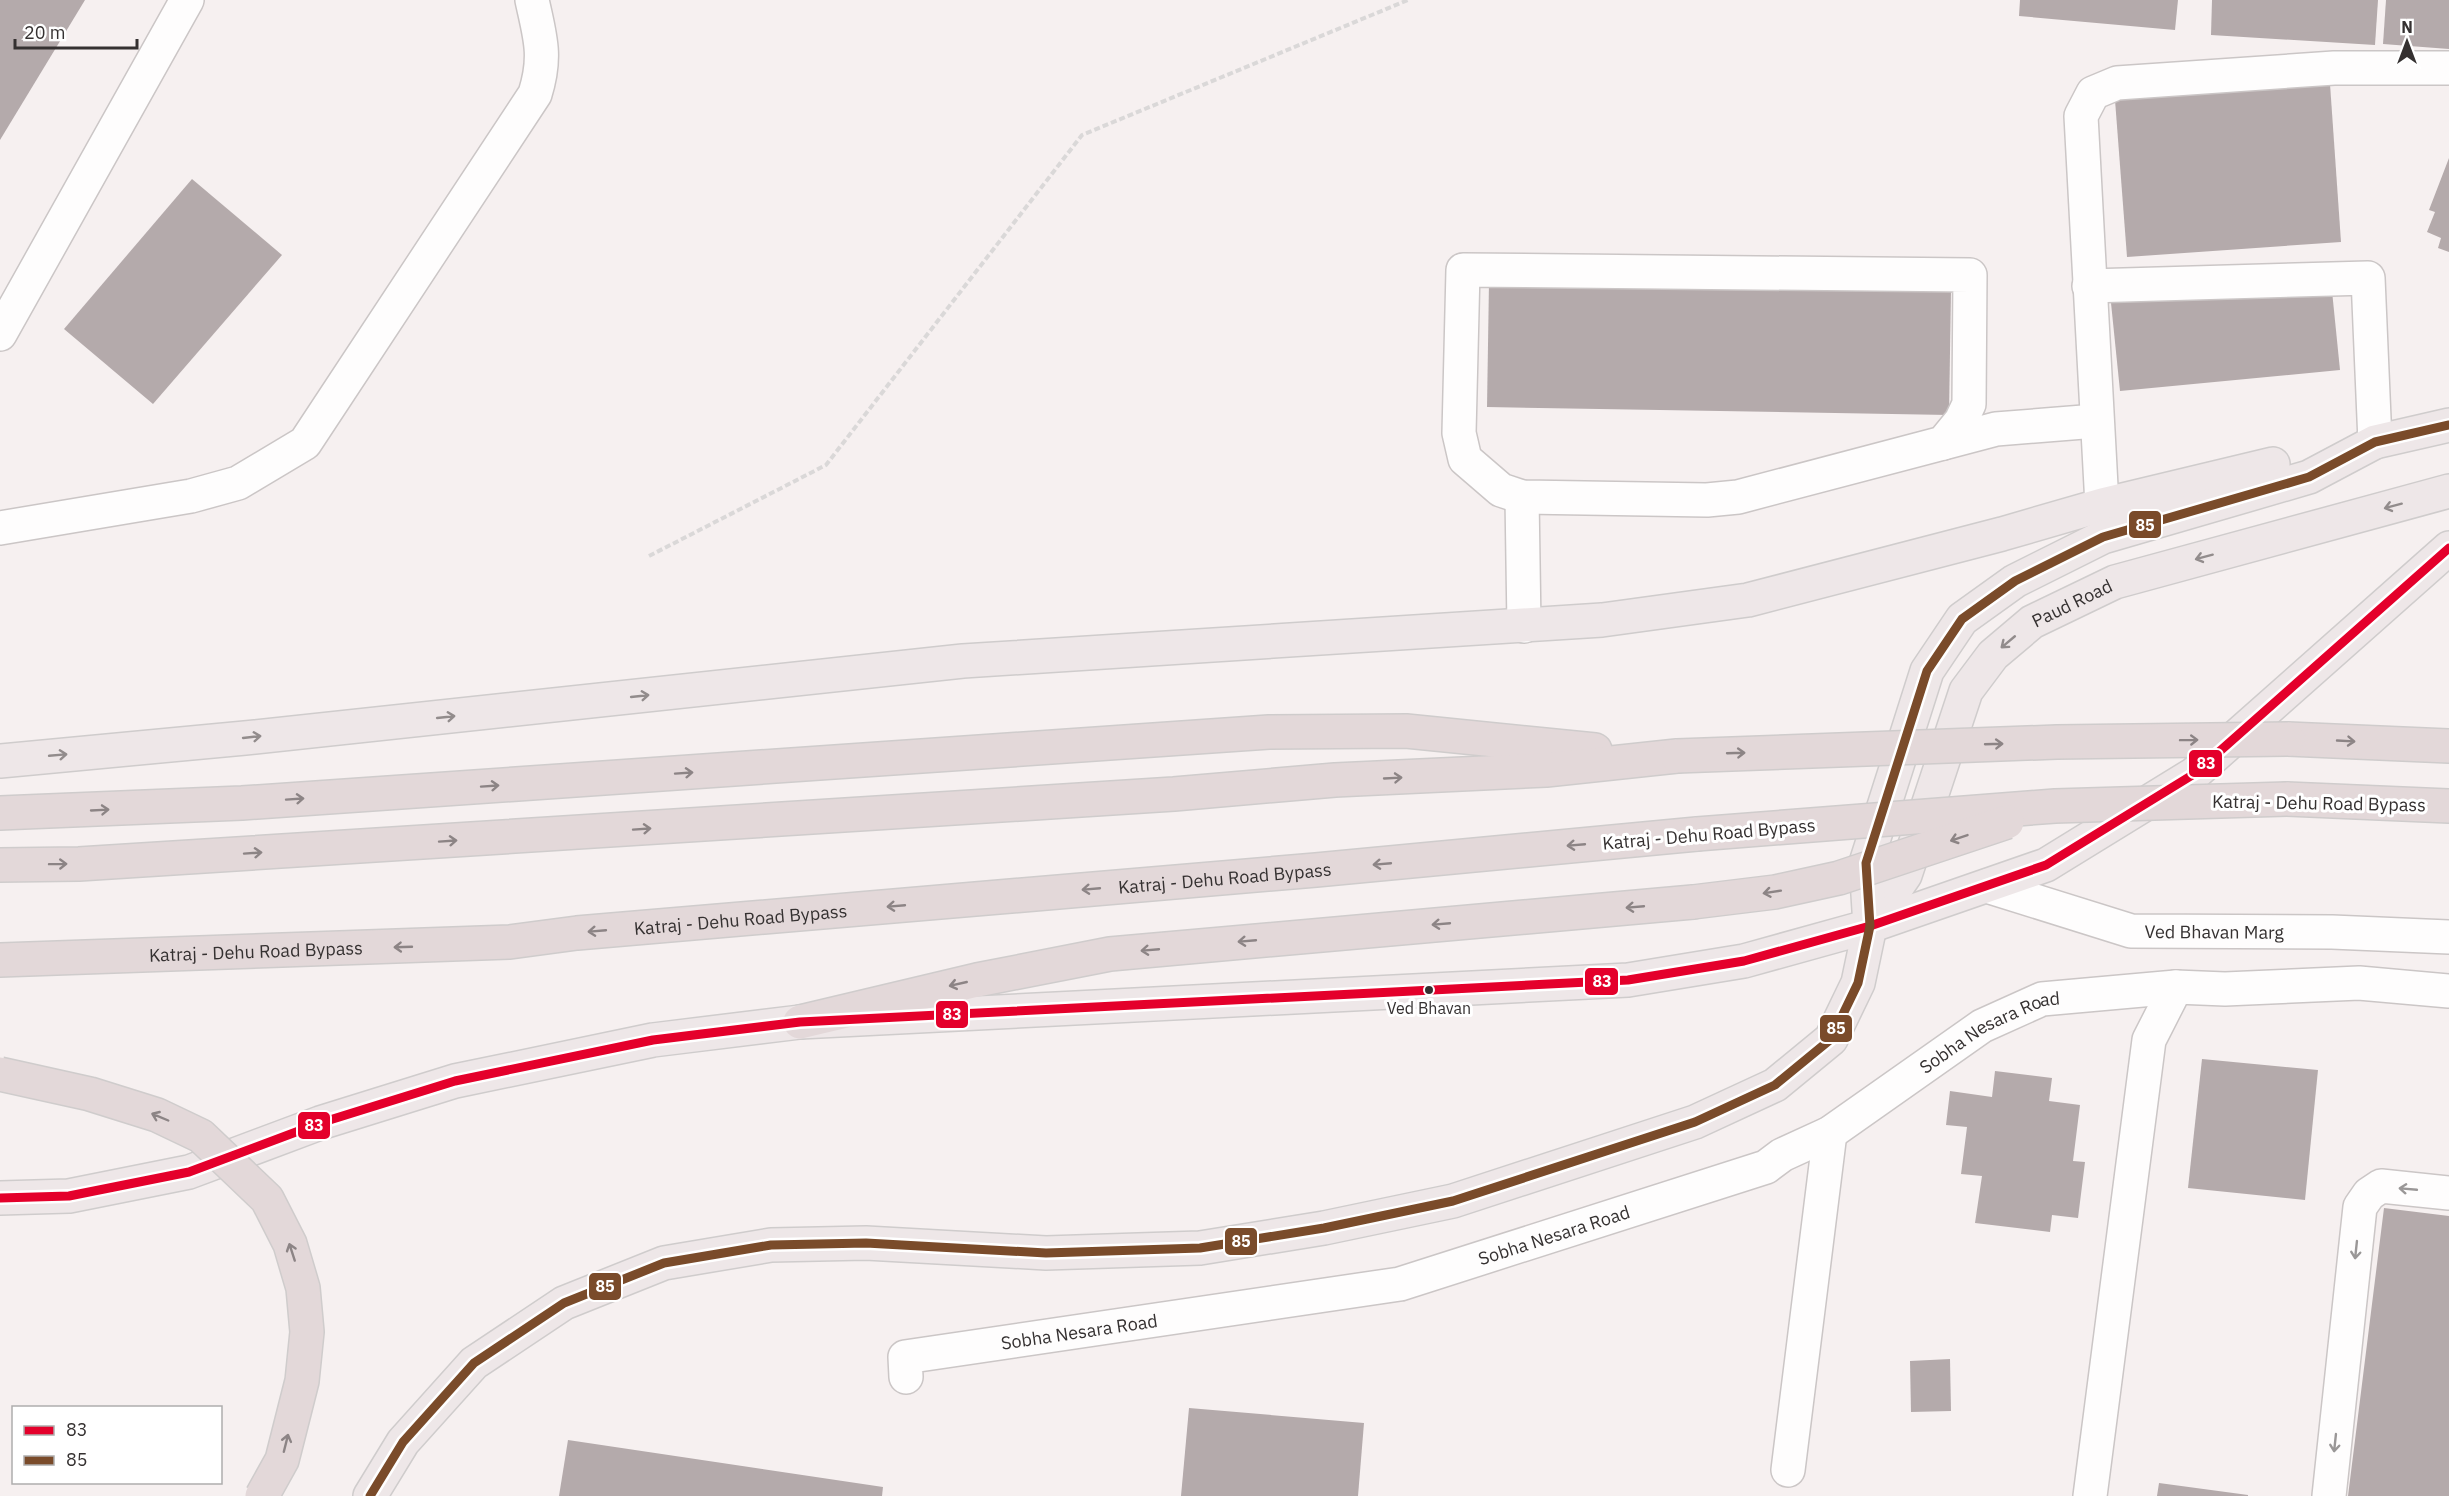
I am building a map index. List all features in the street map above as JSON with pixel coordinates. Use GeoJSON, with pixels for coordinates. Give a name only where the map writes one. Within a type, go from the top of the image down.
{"type":"FeatureCollection","features":[{"type":"Feature","properties":{"kind":"highway"},"geometry":{"type":"LineString","coordinates":[[0,813],[242,803],[1269,732],[1406,731],[1555,747],[1677,756]]}},
{"type":"Feature","properties":{"kind":"highway"},"geometry":{"type":"LineString","coordinates":[[0,865],[125,861],[1174,794],[1335,780],[1546,770],[1677,756],[2045,742],[2288,739],[2449,746]]}},
{"type":"Feature","properties":{"kind":"highway","name":"Katraj - Dehu Road Bypass"},"geometry":{"type":"LineString","coordinates":[[0,960],[510,942],[577,933],[1316,870],[1697,834],[2055,806],[2287,799],[2449,806]]}},
{"type":"Feature","properties":{"kind":"highway"},"geometry":{"type":"LineString","coordinates":[[800,1022],[977,980],[1110,954],[1693,902],[1775,892],[1839,878],[2055,806]]}},
{"type":"Feature","properties":{"kind":"highway"},"geometry":{"type":"LineString","coordinates":[[0,1074],[90,1094],[157,1115],[201,1136],[267,1199],[290,1244],[303,1288],[307,1332],[302,1381],[282,1460],[262,1496]]}},
{"type":"Feature","properties":{"kind":"main road","name":"Paud Road"},"geometry":{"type":"LineString","coordinates":[[369,1496],[403,1442],[474,1363],[564,1303],[664,1263],[771,1245],[866,1243],[1046,1253],[1200,1248],[1324,1228],[1453,1201],[1695,1122],[1775,1084],[1832,1039],[1858,983],[1870,926],[1866,863],[1927,671],[1962,619],[2015,581],[2103,537],[2309,477],[2375,442],[2449,425]]}},
{"type":"Feature","properties":{"kind":"main road"},"geometry":{"type":"LineString","coordinates":[[0,761],[245,738],[963,661],[1602,620],[1748,600],[2002,534],[2102,505],[2375,442]]}},
{"type":"Feature","properties":{"kind":"main road","name":"Paud Road"},"geometry":{"type":"LineString","coordinates":[[1870,926],[1905,875],[1966,691],[1993,655],[2032,622],[2115,582],[2449,491]]}},
{"type":"Feature","properties":{"kind":"main road"},"geometry":{"type":"LineString","coordinates":[[0,1198],[69,1196],[189,1172],[320,1123],[455,1081],[653,1040],[800,1022],[1628,980],[1744,961],[1870,926],[2046,866],[2194,774],[2449,548]]}},
{"type":"Feature","properties":{"kind":"street"},"geometry":{"type":"LineString","coordinates":[[0,334],[187,0]]}},
{"type":"Feature","properties":{"kind":"street"},"geometry":{"type":"LineString","coordinates":[[0,528],[191,496],[238,483],[305,443],[535,94],[543,69],[542,49],[532,0]]}},
{"type":"Feature","properties":{"kind":"street"},"geometry":{"type":"LineString","coordinates":[[2102,505],[2081,116],[2093,93],[2117,83],[2139,81],[2334,68],[2449,68]]}},
{"type":"Feature","properties":{"kind":"street"},"geometry":{"type":"LineString","coordinates":[[1943,443],[1961,421],[1969,404],[1970,275],[1463,270],[1460,433],[1465,459],[1501,490],[1522,497],[1707,500],[1738,497],[1943,443],[1996,429],[2096,421]]}},
{"type":"Feature","properties":{"kind":"street"},"geometry":{"type":"LineString","coordinates":[[2089,286],[2368,278],[2375,442]]}},
{"type":"Feature","properties":{"kind":"street"},"geometry":{"type":"LineString","coordinates":[[1522,497],[1524,626]]}},
{"type":"Feature","properties":{"kind":"street","name":"Ved Bhavan Marg"},"geometry":{"type":"LineString","coordinates":[[1987,886],[2131,931],[2332,932],[2449,937]]}},
{"type":"Feature","properties":{"kind":"street","name":"Sobha Nesara Road"},"geometry":{"type":"LineString","coordinates":[[906,1377],[905,1357],[1400,1284],[1766,1167],[1782,1155],[1830,1133],[1982,1026],[2042,999],[2176,987],[2225,989],[2359,983],[2449,991]]}},
{"type":"Feature","properties":{"kind":"street"},"geometry":{"type":"LineString","coordinates":[[2090,1496],[2149,1040],[2176,987]]}},
{"type":"Feature","properties":{"kind":"street"},"geometry":{"type":"LineString","coordinates":[[1788,1470],[1830,1133]]}},
{"type":"Feature","properties":{"kind":"street"},"geometry":{"type":"LineString","coordinates":[[2329,1496],[2360,1207],[2368,1194],[2381,1186],[2449,1193]]}},
{"type":"Feature","properties":{"kind":"path"},"geometry":{"type":"LineString","coordinates":[[649,556],[826,465],[1082,135],[1408,0]]}},
{"type":"Feature","properties":{"kind":"building"},"geometry":{"type":"Polygon","coordinates":[[[0,0],[85,0],[0,140],[0,0]]]}},
{"type":"Feature","properties":{"kind":"building"},"geometry":{"type":"Polygon","coordinates":[[[2020,0],[2178,0],[2175,30],[2019,16],[2020,0]]]}},
{"type":"Feature","properties":{"kind":"building"},"geometry":{"type":"Polygon","coordinates":[[[2212,0],[2378,0],[2375,45],[2211,35],[2212,0]]]}},
{"type":"Feature","properties":{"kind":"building"},"geometry":{"type":"Polygon","coordinates":[[[2386,0],[2449,0],[2449,49],[2383,44],[2386,0]]]}},
{"type":"Feature","properties":{"kind":"building"},"geometry":{"type":"Polygon","coordinates":[[[2330,84],[2341,242],[2127,257],[2115,100],[2330,84]]]}},
{"type":"Feature","properties":{"kind":"building"},"geometry":{"type":"Polygon","coordinates":[[[2449,158],[2449,252],[2438,248],[2441,238],[2427,232],[2435,212],[2429,210],[2449,158]]]}},
{"type":"Feature","properties":{"kind":"building"},"geometry":{"type":"Polygon","coordinates":[[[192,179],[282,255],[153,404],[64,329],[192,179]]]}},
{"type":"Feature","properties":{"kind":"building"},"geometry":{"type":"Polygon","coordinates":[[[2331,281],[2340,370],[2120,391],[2111,303],[2331,281]]]}},
{"type":"Feature","properties":{"kind":"building"},"geometry":{"type":"Polygon","coordinates":[[[1489,282],[1951,290],[1949,415],[1487,407],[1489,282]]]}},
{"type":"Feature","properties":{"kind":"building"},"geometry":{"type":"Polygon","coordinates":[[[2202,1059],[2318,1070],[2305,1200],[2188,1188],[2202,1059]]]}},
{"type":"Feature","properties":{"kind":"building"},"geometry":{"type":"Polygon","coordinates":[[[1995,1071],[2052,1078],[2049,1101],[2080,1105],[2073,1161],[2085,1162],[2078,1218],[2052,1215],[2050,1232],[1975,1223],[1982,1176],[1961,1174],[1967,1127],[1946,1125],[1950,1091],[1992,1097],[1995,1071]]]}},
{"type":"Feature","properties":{"kind":"building"},"geometry":{"type":"Polygon","coordinates":[[[2384,1208],[2449,1216],[2449,1496],[2348,1496],[2384,1208]]]}},
{"type":"Feature","properties":{"kind":"building"},"geometry":{"type":"Polygon","coordinates":[[[1950,1359],[1951,1411],[1911,1412],[1910,1361],[1950,1359]]]}},
{"type":"Feature","properties":{"kind":"building"},"geometry":{"type":"Polygon","coordinates":[[[1189,1408],[1364,1423],[1358,1496],[1181,1496],[1189,1408]]]}},
{"type":"Feature","properties":{"kind":"building"},"geometry":{"type":"Polygon","coordinates":[[[568,1440],[883,1487],[882,1496],[559,1496],[568,1440]]]}},
{"type":"Feature","properties":{"kind":"building"},"geometry":{"type":"Polygon","coordinates":[[[2159,1483],[2248,1495],[2248,1496],[2157,1496],[2159,1483]]]}},
{"type":"Feature","properties":{"kind":"transit line","name":"85"},"geometry":{"type":"LineString","coordinates":[[370,1496],[403,1442],[474,1363],[564,1303],[664,1263],[771,1245],[866,1243],[1046,1253],[1200,1248],[1324,1228],[1453,1201],[1695,1122],[1775,1085],[1831,1039],[1858,983],[1870,926],[1866,863],[1927,671],[1962,619],[2015,581],[2103,537],[2309,477],[2375,442],[2449,425]]}},
{"type":"Feature","properties":{"kind":"transit line","name":"83"},"geometry":{"type":"LineString","coordinates":[[0,1198],[69,1196],[189,1172],[320,1123],[455,1081],[653,1040],[800,1022],[1628,980],[1744,961],[1870,926],[2046,865],[2194,774],[2449,548]]}},
{"type":"Feature","properties":{"kind":"place","name":"Ved Bhavan"},"geometry":{"type":"Point","coordinates":[1429,990]}}]}
